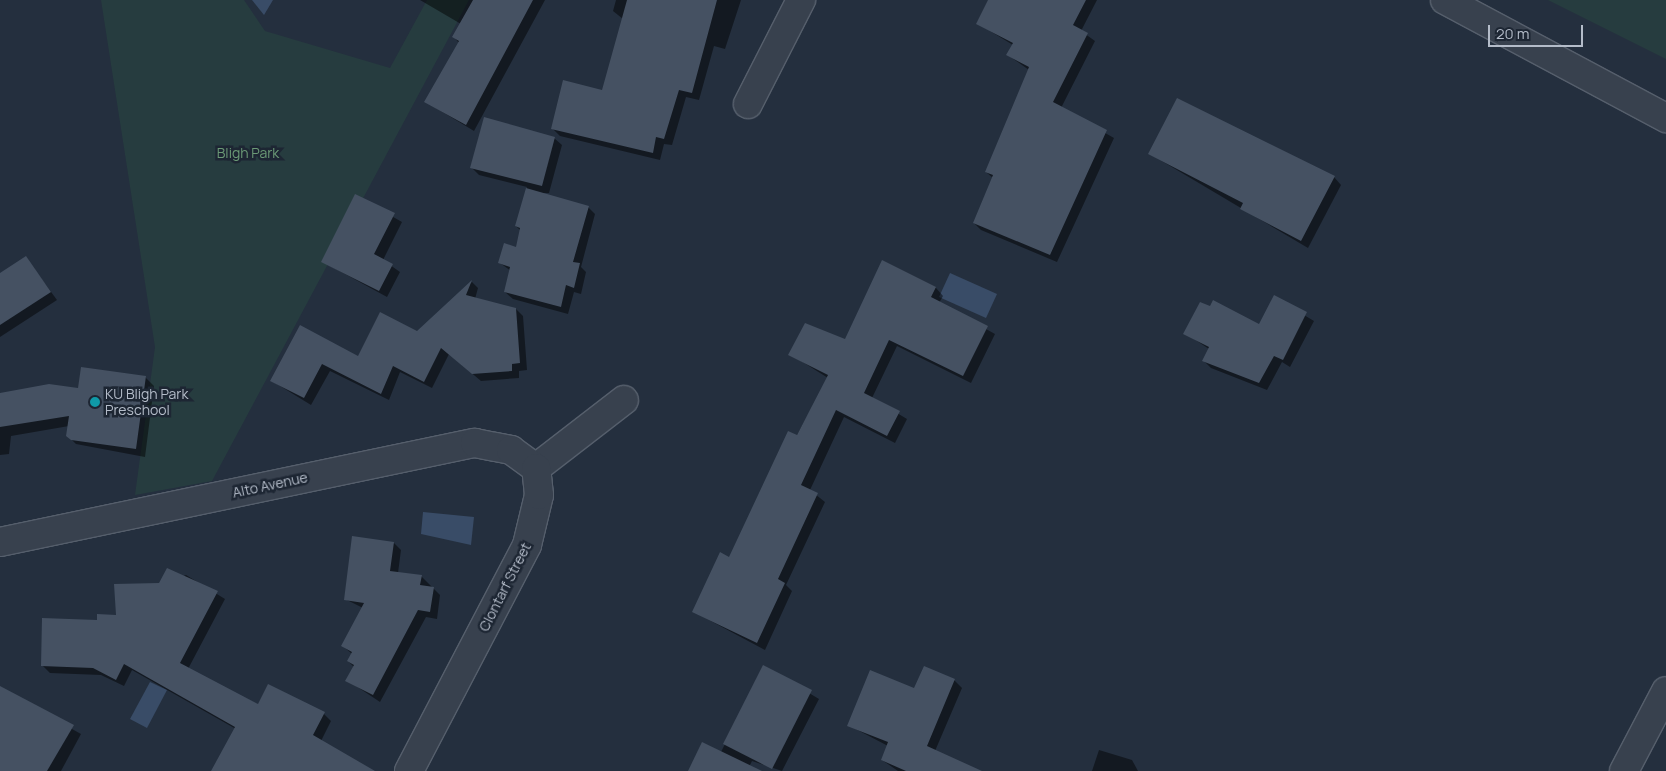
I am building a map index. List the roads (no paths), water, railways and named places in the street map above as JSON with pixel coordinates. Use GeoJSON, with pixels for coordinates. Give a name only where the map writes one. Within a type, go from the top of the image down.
{"type":"FeatureCollection","features":[{"type":"Feature","properties":{"kind":"street"},"geometry":{"type":"LineString","coordinates":[[748,104],[801,0]]}},
{"type":"Feature","properties":{"kind":"street"},"geometry":{"type":"LineString","coordinates":[[1445,0],[1666,118]]}},
{"type":"Feature","properties":{"kind":"street"},"geometry":{"type":"LineString","coordinates":[[536,468],[624,400]]}},
{"type":"Feature","properties":{"kind":"street","name":"Alto Avenue"},"geometry":{"type":"LineString","coordinates":[[0,542],[475,443],[511,450],[536,468]]}},
{"type":"Feature","properties":{"kind":"street","name":"Clontarf Street"},"geometry":{"type":"LineString","coordinates":[[409,771],[527,545],[539,495],[536,468]]}},
{"type":"Feature","properties":{"kind":"street"},"geometry":{"type":"LineString","coordinates":[[1624,771],[1666,691]]}},
{"type":"Feature","properties":{"kind":"water"},"geometry":{"type":"Polygon","coordinates":[[[252,0],[273,0],[264,15],[252,0]]]}},
{"type":"Feature","properties":{"kind":"water"},"geometry":{"type":"Polygon","coordinates":[[[950,273],[997,294],[986,318],[939,297],[950,273]]]}},
{"type":"Feature","properties":{"kind":"water"},"geometry":{"type":"Polygon","coordinates":[[[423,512],[474,517],[471,545],[421,534],[423,512]]]}},
{"type":"Feature","properties":{"kind":"water"},"geometry":{"type":"Polygon","coordinates":[[[150,682],[167,690],[147,728],[130,719],[150,682]]]}},
{"type":"Feature","properties":{"kind":"place","name":"KU Bligh Park Preschool"},"geometry":{"type":"Point","coordinates":[95,402]}},
{"type":"Feature","properties":{"kind":"park label","name":"Bligh Park"},"geometry":{"type":"Point","coordinates":[248,153]}}]}
